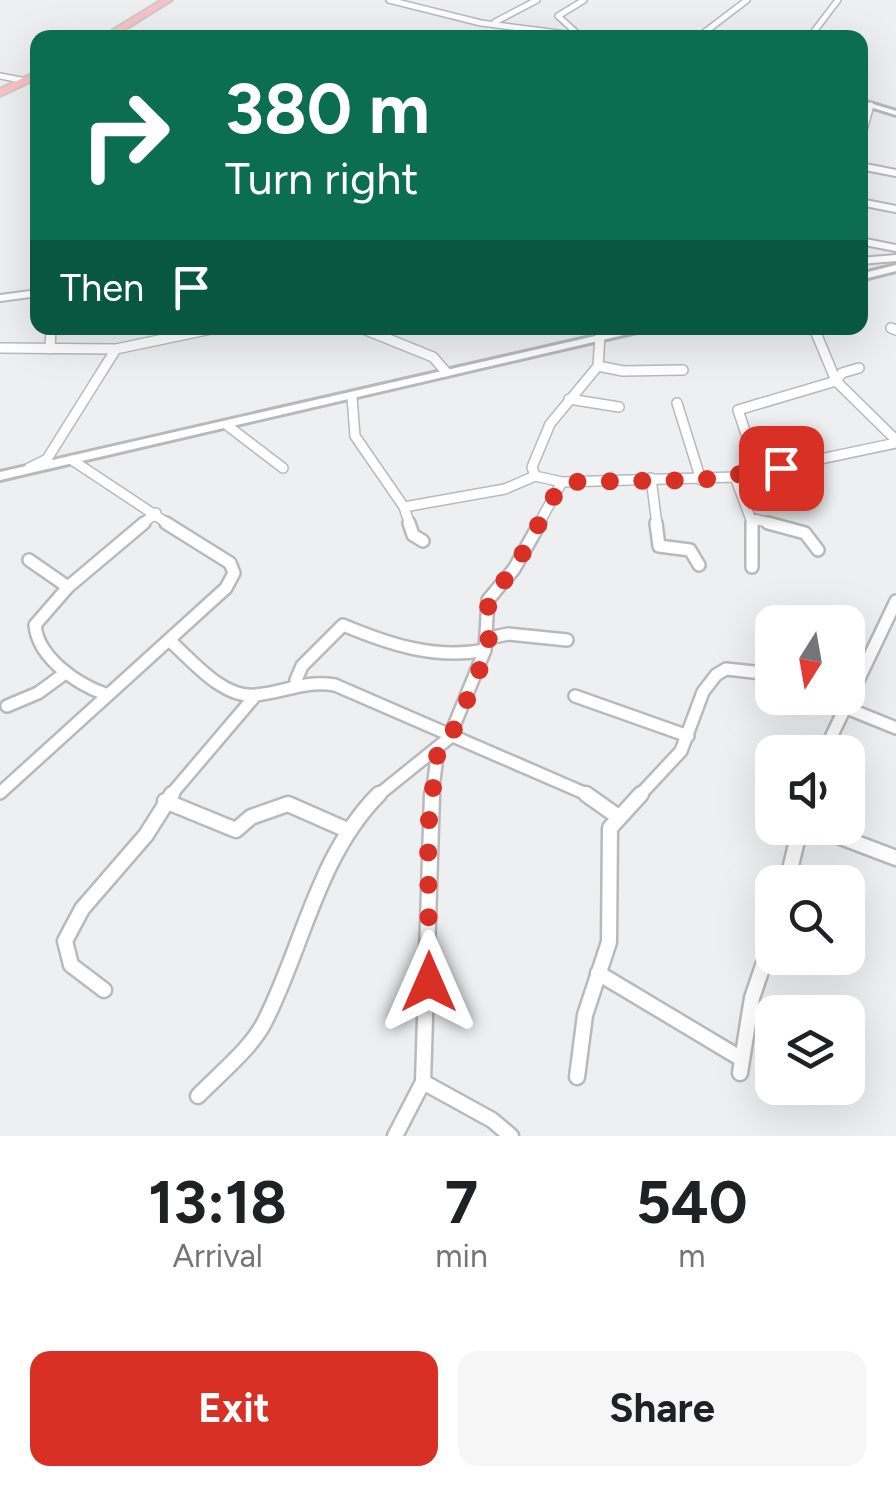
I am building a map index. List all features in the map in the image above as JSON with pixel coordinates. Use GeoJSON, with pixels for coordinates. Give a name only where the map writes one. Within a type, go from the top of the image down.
{"type":"FeatureCollection","features":[{"type":"Feature","properties":{"kind":"highway"},"geometry":{"type":"LineString","coordinates":[[117,30],[165,0]]}},
{"type":"Feature","properties":{"kind":"highway"},"geometry":{"type":"LineString","coordinates":[[134,30],[185,0]]}},
{"type":"Feature","properties":{"kind":"highway"},"geometry":{"type":"LineString","coordinates":[[0,93],[30,83]]}},
{"type":"Feature","properties":{"kind":"highway"},"geometry":{"type":"LineString","coordinates":[[0,102],[30,83]]}},
{"type":"Feature","properties":{"kind":"street"},"geometry":{"type":"LineString","coordinates":[[389,0],[481,23],[534,30]]}},
{"type":"Feature","properties":{"kind":"street"},"geometry":{"type":"LineString","coordinates":[[401,0],[543,30]]}},
{"type":"Feature","properties":{"kind":"street"},"geometry":{"type":"LineString","coordinates":[[495,22],[537,0]]}},
{"type":"Feature","properties":{"kind":"street"},"geometry":{"type":"LineString","coordinates":[[573,30],[558,16],[584,0]]}},
{"type":"Feature","properties":{"kind":"street"},"geometry":{"type":"LineString","coordinates":[[708,30],[747,0]]}},
{"type":"Feature","properties":{"kind":"street"},"geometry":{"type":"LineString","coordinates":[[815,30],[838,0]]}},
{"type":"Feature","properties":{"kind":"street"},"geometry":{"type":"LineString","coordinates":[[0,76],[30,82]]}},
{"type":"Feature","properties":{"kind":"street"},"geometry":{"type":"LineString","coordinates":[[868,104],[896,113]]}},
{"type":"Feature","properties":{"kind":"street"},"geometry":{"type":"LineString","coordinates":[[868,116],[871,105]]}},
{"type":"Feature","properties":{"kind":"street"},"geometry":{"type":"LineString","coordinates":[[868,168],[896,173]]}},
{"type":"Feature","properties":{"kind":"street"},"geometry":{"type":"LineString","coordinates":[[868,204],[896,209]]}},
{"type":"Feature","properties":{"kind":"street"},"geometry":{"type":"LineString","coordinates":[[868,243],[896,248]]}},
{"type":"Feature","properties":{"kind":"street"},"geometry":{"type":"LineString","coordinates":[[868,260],[896,258]]}},
{"type":"Feature","properties":{"kind":"street"},"geometry":{"type":"LineString","coordinates":[[868,275],[896,268]]}},
{"type":"Feature","properties":{"kind":"street"},"geometry":{"type":"LineString","coordinates":[[0,298],[30,294]]}},
{"type":"Feature","properties":{"kind":"street"},"geometry":{"type":"LineString","coordinates":[[50,335],[50,349]]}},
{"type":"Feature","properties":{"kind":"street"},"geometry":{"type":"LineString","coordinates":[[0,348],[116,349],[183,335]]}},
{"type":"Feature","properties":{"kind":"street"},"geometry":{"type":"LineString","coordinates":[[378,335],[433,357],[446,372]]}},
{"type":"Feature","properties":{"kind":"street"},"geometry":{"type":"LineString","coordinates":[[0,476],[228,426],[604,335]]}},
{"type":"Feature","properties":{"kind":"street"},"geometry":{"type":"LineString","coordinates":[[817,335],[836,382],[896,441]]}},
{"type":"Feature","properties":{"kind":"street"},"geometry":{"type":"LineString","coordinates":[[536,476],[532,468],[538,449],[569,399],[598,366],[600,336]]}},
{"type":"Feature","properties":{"kind":"street"},"geometry":{"type":"LineString","coordinates":[[21,472],[46,459],[116,349]]}},
{"type":"Feature","properties":{"kind":"street"},"geometry":{"type":"LineString","coordinates":[[598,366],[623,372],[683,370]]}},
{"type":"Feature","properties":{"kind":"street"},"geometry":{"type":"LineString","coordinates":[[759,473],[754,450],[738,423],[738,410],[836,382],[842,373],[859,368]]}},
{"type":"Feature","properties":{"kind":"street"},"geometry":{"type":"LineString","coordinates":[[352,397],[355,436],[404,507],[413,536],[423,540]]}},
{"type":"Feature","properties":{"kind":"street"},"geometry":{"type":"LineString","coordinates":[[569,399],[619,407]]}},
{"type":"Feature","properties":{"kind":"street"},"geometry":{"type":"LineString","coordinates":[[676,404],[701,480]]}},
{"type":"Feature","properties":{"kind":"street"},"geometry":{"type":"LineString","coordinates":[[228,426],[283,468]]}},
{"type":"Feature","properties":{"kind":"street"},"geometry":{"type":"LineString","coordinates":[[404,507],[506,488],[536,476],[562,482],[734,477],[896,441]]}},
{"type":"Feature","properties":{"kind":"street"},"geometry":{"type":"LineString","coordinates":[[0,793],[54,749],[104,694],[170,641],[226,588],[234,572],[230,563],[156,513],[105,486],[72,460]]}},
{"type":"Feature","properties":{"kind":"street"},"geometry":{"type":"LineString","coordinates":[[734,477],[750,518],[752,568]]}},
{"type":"Feature","properties":{"kind":"street"},"geometry":{"type":"LineString","coordinates":[[651,478],[659,546],[690,550],[699,565]]}},
{"type":"Feature","properties":{"kind":"street"},"geometry":{"type":"LineString","coordinates":[[198,1096],[264,1024],[347,830],[386,787],[450,738],[487,644],[488,600],[514,569],[562,482]]}},
{"type":"Feature","properties":{"kind":"street"},"geometry":{"type":"LineString","coordinates":[[104,694],[80,686],[64,674],[35,625],[68,587],[156,513]]}},
{"type":"Feature","properties":{"kind":"street"},"geometry":{"type":"LineString","coordinates":[[750,518],[805,533],[818,550]]}},
{"type":"Feature","properties":{"kind":"street"},"geometry":{"type":"LineString","coordinates":[[29,560],[68,587]]}},
{"type":"Feature","properties":{"kind":"street"},"geometry":{"type":"LineString","coordinates":[[865,663],[896,602]]}},
{"type":"Feature","properties":{"kind":"street"},"geometry":{"type":"LineString","coordinates":[[296,680],[302,666],[343,625],[396,647],[470,653],[508,634],[567,640]]}},
{"type":"Feature","properties":{"kind":"street"},"geometry":{"type":"LineString","coordinates":[[170,641],[250,695]]}},
{"type":"Feature","properties":{"kind":"street"},"geometry":{"type":"LineString","coordinates":[[577,1077],[582,1030],[609,942],[608,845],[617,816],[670,764],[688,736],[703,692],[716,674],[726,669],[755,672]]}},
{"type":"Feature","properties":{"kind":"street"},"geometry":{"type":"LineString","coordinates":[[7,706],[38,693],[64,674]]}},
{"type":"Feature","properties":{"kind":"street"},"geometry":{"type":"LineString","coordinates":[[250,695],[296,680],[334,685],[589,795],[617,816]]}},
{"type":"Feature","properties":{"kind":"street"},"geometry":{"type":"LineString","coordinates":[[104,990],[70,964],[64,943],[70,928],[122,857],[146,835],[165,802],[220,746],[246,712],[250,695]]}},
{"type":"Feature","properties":{"kind":"street"},"geometry":{"type":"LineString","coordinates":[[574,696],[688,736]]}},
{"type":"Feature","properties":{"kind":"street"},"geometry":{"type":"LineString","coordinates":[[865,711],[896,728]]}},
{"type":"Feature","properties":{"kind":"street"},"geometry":{"type":"LineString","coordinates":[[395,1136],[423,1082],[429,982],[428,828],[438,749]]}},
{"type":"Feature","properties":{"kind":"street"},"geometry":{"type":"LineString","coordinates":[[165,802],[236,830],[251,817],[288,804],[347,830]]}},
{"type":"Feature","properties":{"kind":"street"},"geometry":{"type":"LineString","coordinates":[[861,845],[896,858]]}},
{"type":"Feature","properties":{"kind":"street"},"geometry":{"type":"LineString","coordinates":[[598,973],[740,1065],[758,975]]}},
{"type":"Feature","properties":{"kind":"street"},"geometry":{"type":"LineString","coordinates":[[423,1082],[492,1120],[510,1136]]}},
{"type":"Feature","properties":{"kind":"route"},"geometry":{"type":"LineString","coordinates":[[429,982],[428,828],[438,749],[450,738],[477,678],[489,638],[488,600],[514,569],[562,482],[584,478],[701,480],[781,468]]}}]}
